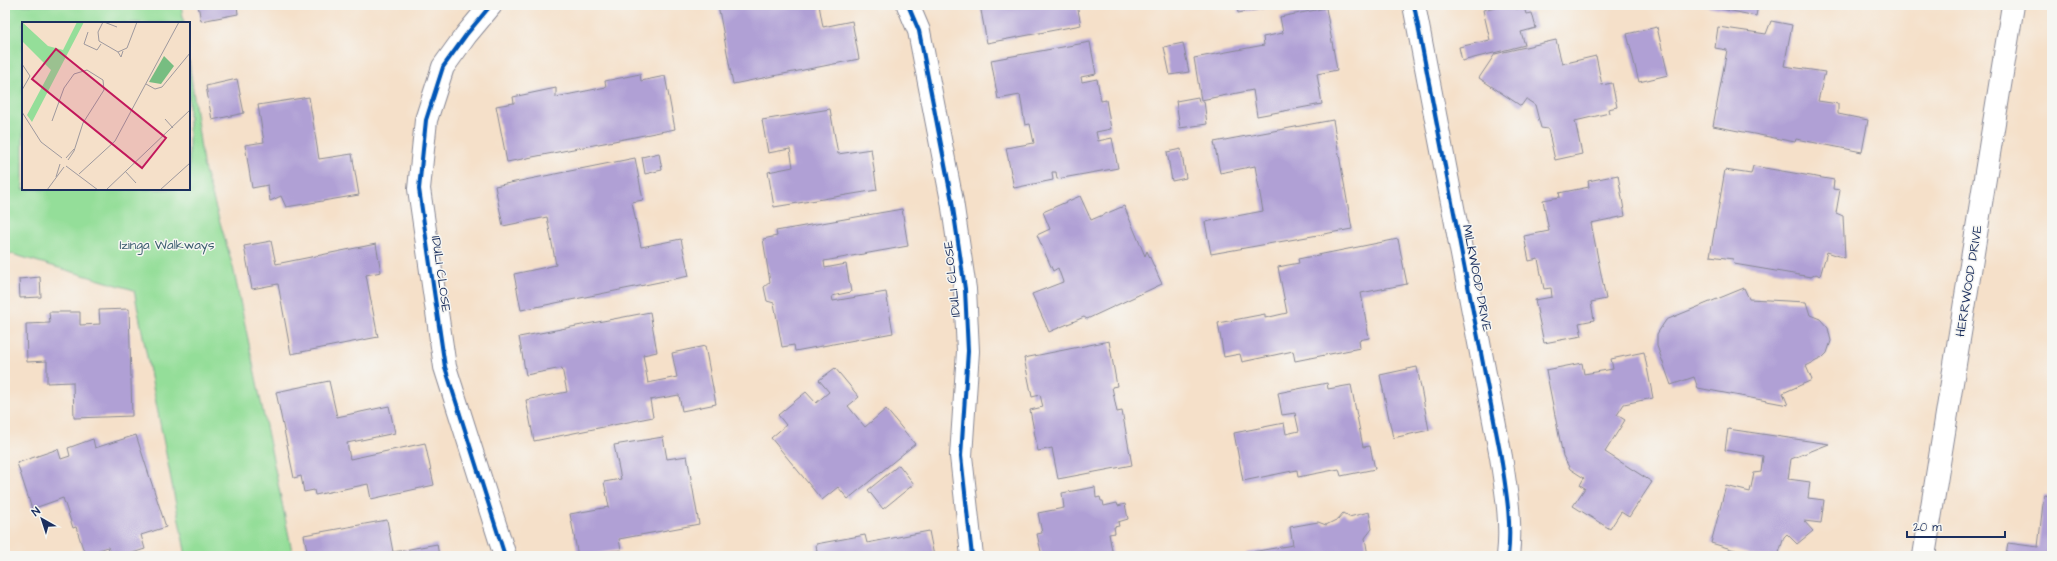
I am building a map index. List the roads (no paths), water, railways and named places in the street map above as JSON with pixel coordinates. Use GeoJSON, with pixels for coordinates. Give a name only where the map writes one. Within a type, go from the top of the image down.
{"type":"FeatureCollection","features":[{"type":"Feature","properties":{"kind":"street","name":"IDULI CLOSE"},"geometry":{"type":"LineString","coordinates":[[491,5],[466,35],[443,67],[426,120],[418,189],[445,367],[505,556]]}},
{"type":"Feature","properties":{"kind":"street","name":"IDULI CLOSE"},"geometry":{"type":"LineString","coordinates":[[908,5],[919,31],[952,201],[965,289],[968,351],[961,456],[972,556]]}},
{"type":"Feature","properties":{"kind":"street","name":"MILKWOOD DRIVE"},"geometry":{"type":"LineString","coordinates":[[1414,5],[1508,501],[1510,536],[1508,556]]}},
{"type":"Feature","properties":{"kind":"street","name":"HERRWOOD DRIVE"},"geometry":{"type":"LineString","coordinates":[[1924,556],[2013,5]]}},
{"type":"Feature","properties":{"kind":"park label","name":"Izinga Walkways"},"geometry":{"type":"Point","coordinates":[167,245]}}]}
